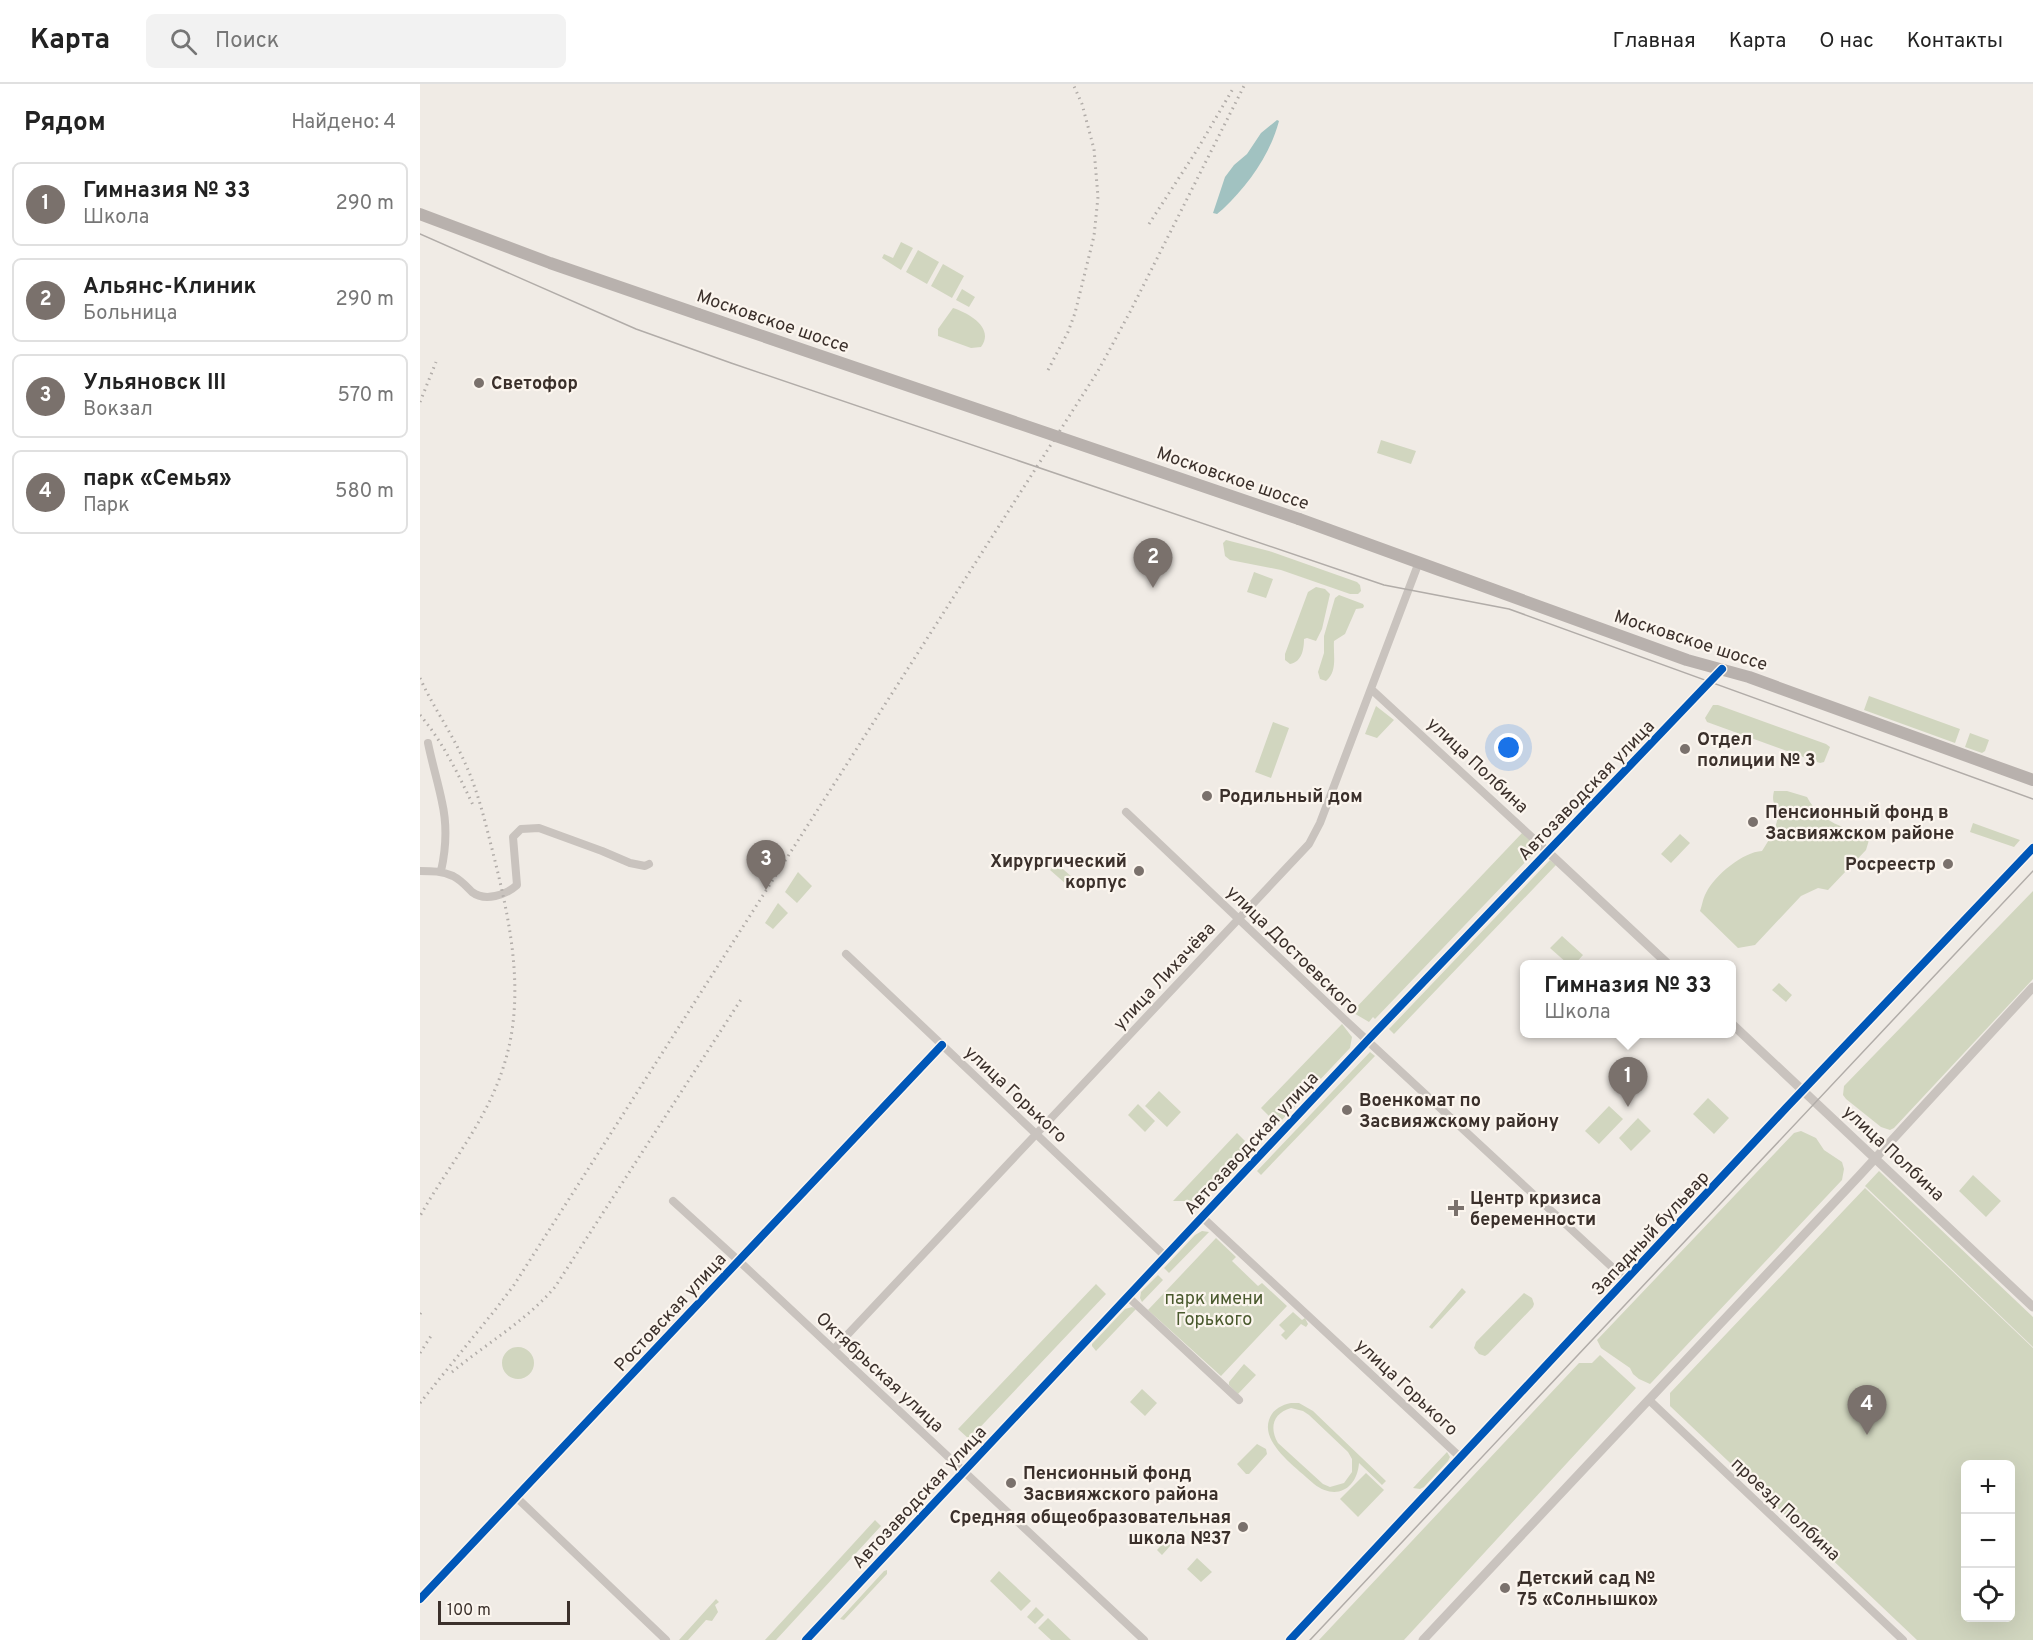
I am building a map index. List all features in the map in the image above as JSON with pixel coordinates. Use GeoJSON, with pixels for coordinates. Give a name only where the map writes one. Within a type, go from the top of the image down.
{"type":"FeatureCollection","features":[{"type":"Feature","properties":{"kind":"main road","name":"Московское шоссе"},"geometry":{"type":"LineString","coordinates":[[420,214],[550,263],[1299,519],[1688,660],[1722,669],[2033,780]]}},
{"type":"Feature","properties":{"kind":"street","name":"улица Лихачёва"},"geometry":{"type":"LineString","coordinates":[[834,1349],[1309,844],[1317,831],[1419,562]]}},
{"type":"Feature","properties":{"kind":"street","name":"Автозаводская улица"},"geometry":{"type":"LineString","coordinates":[[806,1640],[1367,1041],[1722,669]]}},
{"type":"Feature","properties":{"kind":"street","name":"улица Полбина"},"geometry":{"type":"LineString","coordinates":[[1371,689],[1664,960]]}},
{"type":"Feature","properties":{"kind":"street"},"geometry":{"type":"LineString","coordinates":[[428,743],[443,803],[445,832],[441,871]]}},
{"type":"Feature","properties":{"kind":"street","name":"улица Достоевского"},"geometry":{"type":"LineString","coordinates":[[1126,812],[1367,1041],[1626,1280]]}},
{"type":"Feature","properties":{"kind":"street"},"geometry":{"type":"LineString","coordinates":[[420,872],[441,871],[456,877],[473,893],[493,897],[517,885],[513,837],[521,829],[538,828],[630,863],[645,866],[650,864]]}},
{"type":"Feature","properties":{"kind":"street","name":"Западный бульвар"},"geometry":{"type":"LineString","coordinates":[[1290,1640],[1803,1090],[2033,848]]}},
{"type":"Feature","properties":{"kind":"street","name":"улица Горького"},"geometry":{"type":"LineString","coordinates":[[846,954],[1165,1256]]}},
{"type":"Feature","properties":{"kind":"street"},"geometry":{"type":"LineString","coordinates":[[1423,1640],[1876,1158],[2033,987]]}},
{"type":"Feature","properties":{"kind":"street","name":"улица Полбина"},"geometry":{"type":"LineString","coordinates":[[1736,1029],[2033,1307]]}},
{"type":"Feature","properties":{"kind":"street","name":"Ростовская улица"},"geometry":{"type":"LineString","coordinates":[[420,1599],[942,1045]]}},
{"type":"Feature","properties":{"kind":"street","name":"Октябрьская улица"},"geometry":{"type":"LineString","coordinates":[[673,1202],[834,1349],[1144,1640]]}},
{"type":"Feature","properties":{"kind":"street","name":"улица Горького"},"geometry":{"type":"LineString","coordinates":[[1202,1217],[1460,1457]]}},
{"type":"Feature","properties":{"kind":"street"},"geometry":{"type":"LineString","coordinates":[[1127,1296],[1239,1400]]}},
{"type":"Feature","properties":{"kind":"street","name":"проезд Полбина"},"geometry":{"type":"LineString","coordinates":[[1648,1400],[1903,1640]]}},
{"type":"Feature","properties":{"kind":"street"},"geometry":{"type":"LineString","coordinates":[[516,1497],[666,1640]]}},
{"type":"Feature","properties":{"kind":"green space"},"geometry":{"type":"Polygon","coordinates":[[[901,242],[913,248],[901,270],[882,258],[884,254],[893,258],[901,242]]]}},
{"type":"Feature","properties":{"kind":"green space"},"geometry":{"type":"Polygon","coordinates":[[[918,250],[939,262],[927,284],[906,272],[918,250]]]}},
{"type":"Feature","properties":{"kind":"green space"},"geometry":{"type":"Polygon","coordinates":[[[943,264],[964,276],[952,298],[931,286],[943,264]]]}},
{"type":"Feature","properties":{"kind":"green space"},"geometry":{"type":"Polygon","coordinates":[[[962,289],[975,297],[969,307],[956,300],[962,289]]]}},
{"type":"Feature","properties":{"kind":"green space"},"geometry":{"type":"Polygon","coordinates":[[[953,308],[973,318],[983,328],[985,334],[981,347],[971,348],[938,336],[938,329],[953,308]]]}},
{"type":"Feature","properties":{"kind":"green space"},"geometry":{"type":"Polygon","coordinates":[[[1381,440],[1416,451],[1411,464],[1377,453],[1381,440]]]}},
{"type":"Feature","properties":{"kind":"green space"},"geometry":{"type":"Polygon","coordinates":[[[1226,540],[1269,551],[1357,582],[1361,591],[1358,594],[1350,594],[1281,570],[1230,560],[1225,556],[1223,543],[1226,540]]]}},
{"type":"Feature","properties":{"kind":"green space"},"geometry":{"type":"Polygon","coordinates":[[[1254,572],[1273,579],[1266,598],[1247,592],[1254,572]]]}},
{"type":"Feature","properties":{"kind":"green space"},"geometry":{"type":"Polygon","coordinates":[[[1316,587],[1325,589],[1330,594],[1322,629],[1316,641],[1304,639],[1300,658],[1290,664],[1285,660],[1285,654],[1308,592],[1316,587]]]}},
{"type":"Feature","properties":{"kind":"green space"},"geometry":{"type":"Polygon","coordinates":[[[1339,595],[1364,606],[1356,609],[1345,634],[1334,641],[1334,668],[1326,681],[1320,679],[1318,672],[1324,653],[1324,636],[1335,598],[1339,595]]]}},
{"type":"Feature","properties":{"kind":"green space"},"geometry":{"type":"Polygon","coordinates":[[[1869,696],[1960,729],[1955,743],[1864,710],[1869,696]]]}},
{"type":"Feature","properties":{"kind":"green space"},"geometry":{"type":"Polygon","coordinates":[[[1713,705],[1826,744],[1830,747],[1824,762],[1820,763],[1707,722],[1705,718],[1713,705]]]}},
{"type":"Feature","properties":{"kind":"green space"},"geometry":{"type":"Polygon","coordinates":[[[1376,706],[1394,720],[1377,738],[1365,734],[1376,706]]]}},
{"type":"Feature","properties":{"kind":"green space"},"geometry":{"type":"Polygon","coordinates":[[[1273,722],[1289,728],[1271,778],[1255,772],[1273,722]]]}},
{"type":"Feature","properties":{"kind":"green space"},"geometry":{"type":"Polygon","coordinates":[[[1970,733],[1989,740],[1985,751],[1982,753],[1965,747],[1970,733]]]}},
{"type":"Feature","properties":{"kind":"green space"},"geometry":{"type":"Polygon","coordinates":[[[1774,791],[1787,791],[1807,797],[1827,819],[1869,840],[1866,850],[1828,890],[1818,888],[1801,896],[1755,945],[1738,948],[1700,911],[1706,893],[1716,879],[1746,855],[1762,851],[1767,843],[1775,829],[1777,819],[1774,791]]]}},
{"type":"Feature","properties":{"kind":"green space"},"geometry":{"type":"Polygon","coordinates":[[[1973,823],[2020,840],[2014,847],[1970,832],[1973,823]]]}},
{"type":"Feature","properties":{"kind":"green space"},"geometry":{"type":"Polygon","coordinates":[[[1523,832],[1534,845],[1531,856],[1375,1019],[1373,1017],[1369,1022],[1352,1012],[1523,832]]]}},
{"type":"Feature","properties":{"kind":"green space"},"geometry":{"type":"Polygon","coordinates":[[[1680,834],[1690,843],[1671,863],[1661,854],[1680,834]]]}},
{"type":"Feature","properties":{"kind":"green space"},"geometry":{"type":"Polygon","coordinates":[[[1550,860],[1556,865],[1394,1034],[1389,1029],[1550,860]]]}},
{"type":"Feature","properties":{"kind":"green space"},"geometry":{"type":"Polygon","coordinates":[[[1056,863],[1072,877],[1066,884],[1050,870],[1056,863]]]}},
{"type":"Feature","properties":{"kind":"green space"},"geometry":{"type":"Polygon","coordinates":[[[798,872],[812,886],[797,903],[785,892],[798,872]]]}},
{"type":"Feature","properties":{"kind":"green space"},"geometry":{"type":"Polygon","coordinates":[[[2033,891],[2033,979],[1894,1128],[1890,1130],[1881,1127],[1846,1099],[1843,1095],[1844,1086],[2033,891]]]}},
{"type":"Feature","properties":{"kind":"green space"},"geometry":{"type":"Polygon","coordinates":[[[778,903],[788,913],[773,929],[765,923],[778,903]]]}},
{"type":"Feature","properties":{"kind":"green space"},"geometry":{"type":"Polygon","coordinates":[[[1562,936],[1583,955],[1579,960],[1564,960],[1550,948],[1562,936]]]}},
{"type":"Feature","properties":{"kind":"green space"},"geometry":{"type":"Polygon","coordinates":[[[1779,983],[1792,995],[1786,1002],[1772,990],[1779,983]]]}},
{"type":"Feature","properties":{"kind":"green space"},"geometry":{"type":"Polygon","coordinates":[[[1342,1024],[1352,1037],[1350,1048],[1281,1121],[1275,1122],[1261,1108],[1342,1024]]]}},
{"type":"Feature","properties":{"kind":"green space"},"geometry":{"type":"Polygon","coordinates":[[[1370,1052],[1375,1056],[1261,1175],[1257,1171],[1370,1052]]]}},
{"type":"Feature","properties":{"kind":"green space"},"geometry":{"type":"Polygon","coordinates":[[[1159,1091],[1181,1112],[1167,1127],[1145,1106],[1159,1091]]]}},
{"type":"Feature","properties":{"kind":"green space"},"geometry":{"type":"Polygon","coordinates":[[[1708,1098],[1729,1118],[1714,1134],[1693,1114],[1708,1098]]]}},
{"type":"Feature","properties":{"kind":"green space"},"geometry":{"type":"Polygon","coordinates":[[[1138,1104],[1155,1121],[1145,1132],[1128,1115],[1138,1104]]]}},
{"type":"Feature","properties":{"kind":"green space"},"geometry":{"type":"Polygon","coordinates":[[[1609,1106],[1623,1119],[1599,1144],[1585,1131],[1609,1106]]]}},
{"type":"Feature","properties":{"kind":"green space"},"geometry":{"type":"Polygon","coordinates":[[[1638,1118],[1651,1131],[1631,1151],[1619,1138],[1638,1118]]]}},
{"type":"Feature","properties":{"kind":"green space"},"geometry":{"type":"Polygon","coordinates":[[[1801,1131],[1816,1138],[1824,1150],[1842,1162],[1844,1169],[1842,1180],[1650,1384],[1639,1379],[1630,1368],[1601,1348],[1597,1340],[1794,1133],[1801,1131]]]}},
{"type":"Feature","properties":{"kind":"green space"},"geometry":{"type":"Polygon","coordinates":[[[1237,1133],[1245,1141],[1241,1146],[1249,1154],[1215,1190],[1210,1186],[1195,1201],[1173,1201],[1237,1133]]]}},
{"type":"Feature","properties":{"kind":"green space"},"geometry":{"type":"Polygon","coordinates":[[[1879,1171],[2033,1317],[2033,1347],[1865,1186],[1879,1171]]]}},
{"type":"Feature","properties":{"kind":"green space"},"geometry":{"type":"Polygon","coordinates":[[[1973,1175],[2001,1201],[1986,1217],[1959,1191],[1973,1175]]]}},
{"type":"Feature","properties":{"kind":"green space"},"geometry":{"type":"Polygon","coordinates":[[[1865,1188],[2033,1348],[2033,1640],[1917,1640],[1670,1406],[1670,1393],[1865,1188]]]}},
{"type":"Feature","properties":{"kind":"green space"},"geometry":{"type":"Polygon","coordinates":[[[1202,1231],[1209,1232],[1169,1273],[1164,1268],[1195,1235],[1202,1231]]]}},
{"type":"Feature","properties":{"kind":"green space","name":"парк имени Горького"},"geometry":{"type":"Polygon","coordinates":[[[1216,1238],[1236,1257],[1232,1261],[1258,1286],[1262,1283],[1287,1306],[1221,1376],[1148,1310],[1216,1238]]]}},
{"type":"Feature","properties":{"kind":"green space"},"geometry":{"type":"Polygon","coordinates":[[[1158,1275],[1163,1280],[1142,1302],[1141,1292],[1158,1275]]]}},
{"type":"Feature","properties":{"kind":"green space"},"geometry":{"type":"Polygon","coordinates":[[[1096,1284],[1106,1294],[969,1439],[958,1429],[1096,1284]]]}},
{"type":"Feature","properties":{"kind":"green space"},"geometry":{"type":"Polygon","coordinates":[[[1462,1288],[1466,1292],[1432,1329],[1429,1327],[1462,1288]]]}},
{"type":"Feature","properties":{"kind":"green space"},"geometry":{"type":"Polygon","coordinates":[[[1524,1293],[1532,1298],[1533,1307],[1488,1354],[1485,1356],[1479,1354],[1474,1348],[1476,1342],[1524,1293]]]}},
{"type":"Feature","properties":{"kind":"green space"},"geometry":{"type":"Polygon","coordinates":[[[1132,1307],[1136,1309],[1096,1351],[1092,1344],[1125,1309],[1132,1307]]]}},
{"type":"Feature","properties":{"kind":"green space"},"geometry":{"type":"Polygon","coordinates":[[[1293,1312],[1302,1320],[1305,1318],[1308,1324],[1306,1327],[1301,1324],[1286,1340],[1281,1335],[1285,1331],[1279,1325],[1293,1312]]]}},
{"type":"Feature","properties":{"kind":"green space"},"geometry":{"type":"Polygon","coordinates":[[[518,1347],[530,1351],[534,1363],[530,1375],[518,1379],[506,1375],[502,1363],[506,1351],[518,1347]]]}},
{"type":"Feature","properties":{"kind":"green space"},"geometry":{"type":"Polygon","coordinates":[[[1600,1355],[1636,1388],[1404,1640],[1319,1640],[1579,1363],[1592,1363],[1600,1355]]]}},
{"type":"Feature","properties":{"kind":"green space"},"geometry":{"type":"Polygon","coordinates":[[[1244,1364],[1256,1375],[1238,1394],[1229,1382],[1244,1364]]]}},
{"type":"Feature","properties":{"kind":"green space"},"geometry":{"type":"Polygon","coordinates":[[[1142,1389],[1157,1403],[1145,1416],[1130,1402],[1142,1389]]]}},
{"type":"Feature","properties":{"kind":"green space"},"geometry":{"type":"Polygon","coordinates":[[[1299,1403],[1313,1411],[1386,1481],[1382,1485],[1359,1463],[1354,1480],[1344,1490],[1330,1492],[1314,1484],[1282,1455],[1270,1438],[1268,1429],[1270,1416],[1277,1408],[1299,1403]],[[1291,1408],[1280,1413],[1273,1427],[1278,1443],[1323,1484],[1330,1487],[1344,1483],[1352,1472],[1352,1459],[1348,1452],[1303,1411],[1291,1408]]]}},
{"type":"Feature","properties":{"kind":"green space"},"geometry":{"type":"Polygon","coordinates":[[[1257,1444],[1266,1449],[1267,1454],[1249,1474],[1246,1474],[1237,1464],[1257,1444]]]}},
{"type":"Feature","properties":{"kind":"green space"},"geometry":{"type":"Polygon","coordinates":[[[1447,1452],[1450,1457],[1448,1461],[1424,1487],[1413,1488],[1447,1452]]]}},
{"type":"Feature","properties":{"kind":"green space"},"geometry":{"type":"Polygon","coordinates":[[[1366,1473],[1384,1490],[1358,1517],[1340,1499],[1366,1473]]]}},
{"type":"Feature","properties":{"kind":"green space"},"geometry":{"type":"Polygon","coordinates":[[[875,1520],[881,1526],[776,1640],[765,1640],[875,1520]]]}},
{"type":"Feature","properties":{"kind":"green space"},"geometry":{"type":"Polygon","coordinates":[[[1175,1531],[1180,1535],[1162,1555],[1157,1550],[1175,1531]]]}},
{"type":"Feature","properties":{"kind":"green space"},"geometry":{"type":"Polygon","coordinates":[[[1197,1558],[1212,1572],[1201,1582],[1187,1569],[1197,1558]]]}},
{"type":"Feature","properties":{"kind":"green space"},"geometry":{"type":"Polygon","coordinates":[[[887,1570],[887,1574],[844,1620],[840,1619],[884,1571],[887,1570]]]}},
{"type":"Feature","properties":{"kind":"green space"},"geometry":{"type":"Polygon","coordinates":[[[999,1571],[1031,1601],[1021,1611],[990,1581],[999,1571]]]}},
{"type":"Feature","properties":{"kind":"green space"},"geometry":{"type":"Polygon","coordinates":[[[716,1599],[719,1602],[715,1605],[718,1612],[712,1621],[706,1620],[688,1640],[679,1640],[716,1599]]]}},
{"type":"Feature","properties":{"kind":"green space"},"geometry":{"type":"Polygon","coordinates":[[[1036,1607],[1044,1615],[1035,1624],[1027,1617],[1036,1607]]]}},
{"type":"Feature","properties":{"kind":"green space"},"geometry":{"type":"Polygon","coordinates":[[[1048,1618],[1071,1640],[1051,1640],[1038,1628],[1048,1618]]]}},
{"type":"Feature","properties":{"kind":"water"},"geometry":{"type":"Polygon","coordinates":[[[1277,120],[1279,121],[1275,134],[1257,169],[1223,209],[1217,214],[1213,213],[1225,177],[1247,154],[1261,133],[1277,120]]]}},
{"type":"Feature","properties":{"kind":"tram line"},"geometry":{"type":"LineString","coordinates":[[420,234],[636,329],[731,363],[1384,585],[1509,609],[2033,799]]}},
{"type":"Feature","properties":{"kind":"tram line"},"geometry":{"type":"LineString","coordinates":[[1310,1640],[2033,871]]}},
{"type":"Feature","properties":{"kind":"railway"},"geometry":{"type":"LineString","coordinates":[[1048,370],[1068,332],[1075,313],[1094,236],[1098,197],[1094,149],[1082,104],[1073,84]]}},
{"type":"Feature","properties":{"kind":"railway"},"geometry":{"type":"LineString","coordinates":[[420,1403],[514,1285],[1098,371],[1245,84]]}},
{"type":"Feature","properties":{"kind":"railway"},"geometry":{"type":"LineString","coordinates":[[1149,224],[1234,87]]}},
{"type":"Feature","properties":{"kind":"railway"},"geometry":{"type":"LineString","coordinates":[[420,402],[436,362]]}},
{"type":"Feature","properties":{"kind":"railway"},"geometry":{"type":"LineString","coordinates":[[420,678],[460,752],[480,803],[504,899],[515,982],[511,1038],[497,1086],[466,1143],[420,1216]]}},
{"type":"Feature","properties":{"kind":"railway"},"geometry":{"type":"LineString","coordinates":[[420,715],[443,747],[473,805]]}},
{"type":"Feature","properties":{"kind":"railway"},"geometry":{"type":"LineString","coordinates":[[452,1372],[532,1311],[555,1287],[742,998]]}},
{"type":"Feature","properties":{"kind":"railway"},"geometry":{"type":"LineString","coordinates":[[420,1314],[423,1309]]}},
{"type":"Feature","properties":{"kind":"railway"},"geometry":{"type":"LineString","coordinates":[[420,1353],[431,1336]]}},
{"type":"Feature","properties":{"kind":"cycle path"},"geometry":{"type":"LineString","coordinates":[[806,1640],[1367,1041],[1722,669]]}},
{"type":"Feature","properties":{"kind":"cycle path"},"geometry":{"type":"LineString","coordinates":[[1290,1640],[1786,1108],[2033,848]]}},
{"type":"Feature","properties":{"kind":"cycle path"},"geometry":{"type":"LineString","coordinates":[[420,1599],[942,1045]]}},
{"type":"Feature","properties":{"kind":"place","name":"Светофор"},"geometry":{"type":"Point","coordinates":[479,383]}},
{"type":"Feature","properties":{"kind":"place","name":"Альянс-Клиник"},"geometry":{"type":"Point","coordinates":[1153,588]}},
{"type":"Feature","properties":{"kind":"place","name":"Отдел полиции № 3"},"geometry":{"type":"Point","coordinates":[1685,749]}},
{"type":"Feature","properties":{"kind":"place","name":"Родильный дом"},"geometry":{"type":"Point","coordinates":[1207,796]}},
{"type":"Feature","properties":{"kind":"place","name":"Пенсионный фонд в Засвияжском районе"},"geometry":{"type":"Point","coordinates":[1753,822]}},
{"type":"Feature","properties":{"kind":"place","name":"Росреестр"},"geometry":{"type":"Point","coordinates":[1948,864]}},
{"type":"Feature","properties":{"kind":"place","name":"Хирургический корпус"},"geometry":{"type":"Point","coordinates":[1139,871]}},
{"type":"Feature","properties":{"kind":"place","name":"Ульяновск III"},"geometry":{"type":"Point","coordinates":[766,890]}},
{"type":"Feature","properties":{"kind":"place","name":"Гимназия № 33"},"geometry":{"type":"Point","coordinates":[1628,1107]}},
{"type":"Feature","properties":{"kind":"place","name":"Военкомат по Засвияжскому району"},"geometry":{"type":"Point","coordinates":[1347,1110]}},
{"type":"Feature","properties":{"kind":"place","name":"Центр кризиса беременности"},"geometry":{"type":"Point","coordinates":[1456,1208]}},
{"type":"Feature","properties":{"kind":"place","name":"парк «Семья»"},"geometry":{"type":"Point","coordinates":[1867,1435]}},
{"type":"Feature","properties":{"kind":"place","name":"Пенсионный фонд Засвияжского района"},"geometry":{"type":"Point","coordinates":[1011,1483]}},
{"type":"Feature","properties":{"kind":"place","name":"Средняя общеобразовательная школа №37"},"geometry":{"type":"Point","coordinates":[1243,1527]}},
{"type":"Feature","properties":{"kind":"place","name":"Детский сад № 75 «Солнышко»"},"geometry":{"type":"Point","coordinates":[1505,1588]}}]}
